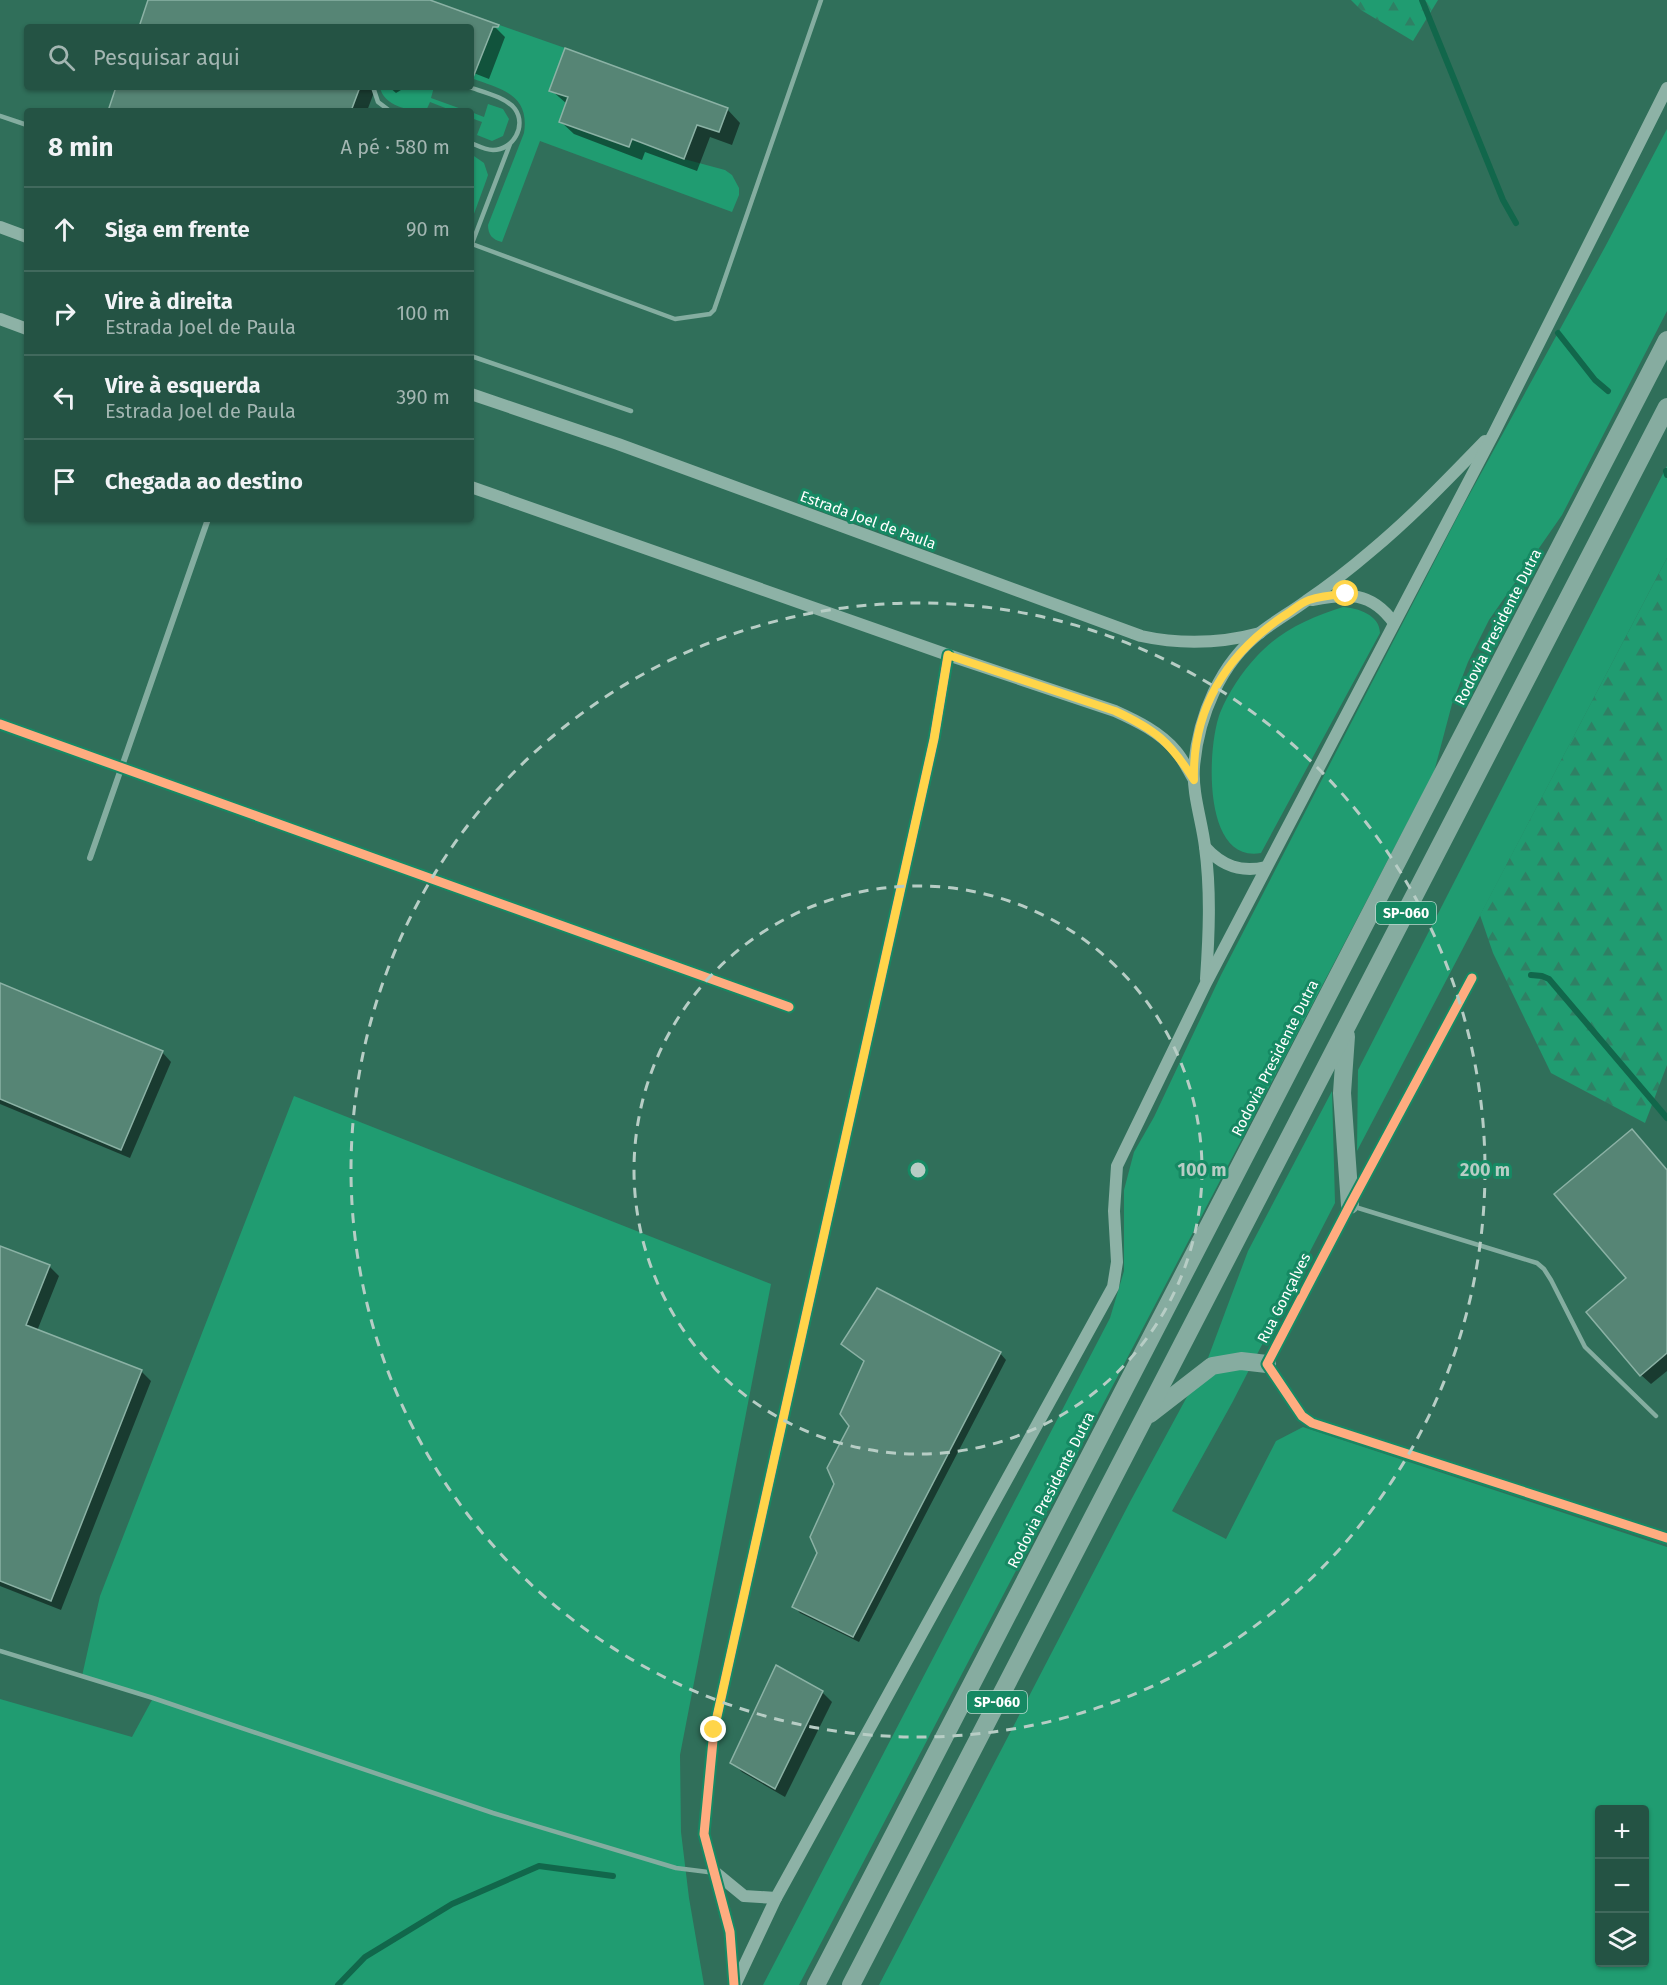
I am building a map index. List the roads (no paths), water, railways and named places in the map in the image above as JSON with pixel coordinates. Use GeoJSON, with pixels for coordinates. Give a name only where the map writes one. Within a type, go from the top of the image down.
{"type":"FeatureCollection","features":[{"type":"Feature","properties":{"kind":"highway","name":"Rodovia Presidente Dutra"},"geometry":{"type":"LineString","coordinates":[[816,1985],[1667,340]]}},
{"type":"Feature","properties":{"kind":"highway","name":"SP-060"},"geometry":{"type":"LineString","coordinates":[[851,1985],[1667,407]]}},
{"type":"Feature","properties":{"kind":"highway"},"geometry":{"type":"LineString","coordinates":[[1346,1029],[1342,1093],[1350,1205]]}},
{"type":"Feature","properties":{"kind":"highway"},"geometry":{"type":"LineString","coordinates":[[1144,1419],[1212,1366],[1241,1361],[1267,1364]]}},
{"type":"Feature","properties":{"kind":"main road"},"geometry":{"type":"LineString","coordinates":[[734,1985],[776,1898],[1113,1287],[1117,1262],[1114,1211],[1117,1166],[1206,983],[1494,433],[1667,88]]}},
{"type":"Feature","properties":{"kind":"main road"},"geometry":{"type":"LineString","coordinates":[[0,227],[24,236]]}},
{"type":"Feature","properties":{"kind":"main road"},"geometry":{"type":"LineString","coordinates":[[0,319],[24,328]]}},
{"type":"Feature","properties":{"kind":"main road","name":"Estrada Joel de Paula"},"geometry":{"type":"LineString","coordinates":[[474,395],[618,444],[1140,636],[1198,643],[1260,633]]}},
{"type":"Feature","properties":{"kind":"main road"},"geometry":{"type":"LineString","coordinates":[[1206,983],[1209,909],[1205,847],[1194,780],[1196,747],[1208,705],[1230,665],[1260,633],[1341,576],[1404,522],[1494,433]]}},
{"type":"Feature","properties":{"kind":"main road"},"geometry":{"type":"LineString","coordinates":[[474,488],[948,655],[1115,711],[1152,731],[1177,752],[1194,780]]}},
{"type":"Feature","properties":{"kind":"main road"},"geometry":{"type":"LineString","coordinates":[[1308,600],[1334,595],[1358,596],[1379,606],[1394,623]]}},
{"type":"Feature","properties":{"kind":"main road"},"geometry":{"type":"LineString","coordinates":[[1205,847],[1222,863],[1233,867],[1255,870],[1266,867]]}},
{"type":"Feature","properties":{"kind":"main road"},"geometry":{"type":"LineString","coordinates":[[716,1873],[744,1896],[776,1898]]}},
{"type":"Feature","properties":{"kind":"street"},"geometry":{"type":"LineString","coordinates":[[90,858],[207,522]]}},
{"type":"Feature","properties":{"kind":"street"},"geometry":{"type":"LineString","coordinates":[[734,1985],[730,1932],[704,1834],[714,1730],[934,739],[948,655]]}},
{"type":"Feature","properties":{"kind":"street"},"geometry":{"type":"LineString","coordinates":[[0,724],[789,1007]]}},
{"type":"Feature","properties":{"kind":"street","name":"Rua Gonçalves"},"geometry":{"type":"LineString","coordinates":[[1472,978],[1267,1364],[1302,1416],[1312,1423],[1667,1538]]}},
{"type":"Feature","properties":{"kind":"lane"},"geometry":{"type":"LineString","coordinates":[[474,246],[675,319],[711,314],[821,0]]}},
{"type":"Feature","properties":{"kind":"lane"},"geometry":{"type":"LineString","coordinates":[[474,89],[503,100],[515,110],[519,124],[515,139],[510,144],[496,150],[488,150],[474,144]]}},
{"type":"Feature","properties":{"kind":"lane"},"geometry":{"type":"LineString","coordinates":[[374,90],[378,102],[386,108]]}},
{"type":"Feature","properties":{"kind":"lane"},"geometry":{"type":"LineString","coordinates":[[0,116],[24,124]]}},
{"type":"Feature","properties":{"kind":"lane"},"geometry":{"type":"LineString","coordinates":[[474,237],[510,144]]}},
{"type":"Feature","properties":{"kind":"lane"},"geometry":{"type":"LineString","coordinates":[[474,357],[631,411]]}},
{"type":"Feature","properties":{"kind":"lane"},"geometry":{"type":"LineString","coordinates":[[1350,1205],[1537,1263],[1551,1280],[1585,1347],[1656,1416]]}},
{"type":"Feature","properties":{"kind":"lane"},"geometry":{"type":"LineString","coordinates":[[0,1651],[153,1698],[493,1813],[676,1868],[716,1873]]}},
{"type":"Feature","properties":{"kind":"waterway"},"geometry":{"type":"LineString","coordinates":[[1422,0],[1503,200],[1516,223]]}},
{"type":"Feature","properties":{"kind":"waterway"},"geometry":{"type":"LineString","coordinates":[[1558,333],[1595,380],[1608,391]]}},
{"type":"Feature","properties":{"kind":"waterway"},"geometry":{"type":"LineString","coordinates":[[1666,471],[1667,475]]}},
{"type":"Feature","properties":{"kind":"waterway"},"geometry":{"type":"LineString","coordinates":[[1531,975],[1549,979],[1667,1118]]}},
{"type":"Feature","properties":{"kind":"waterway"},"geometry":{"type":"LineString","coordinates":[[338,1985],[365,1957],[452,1904],[539,1866],[613,1876]]}}]}
